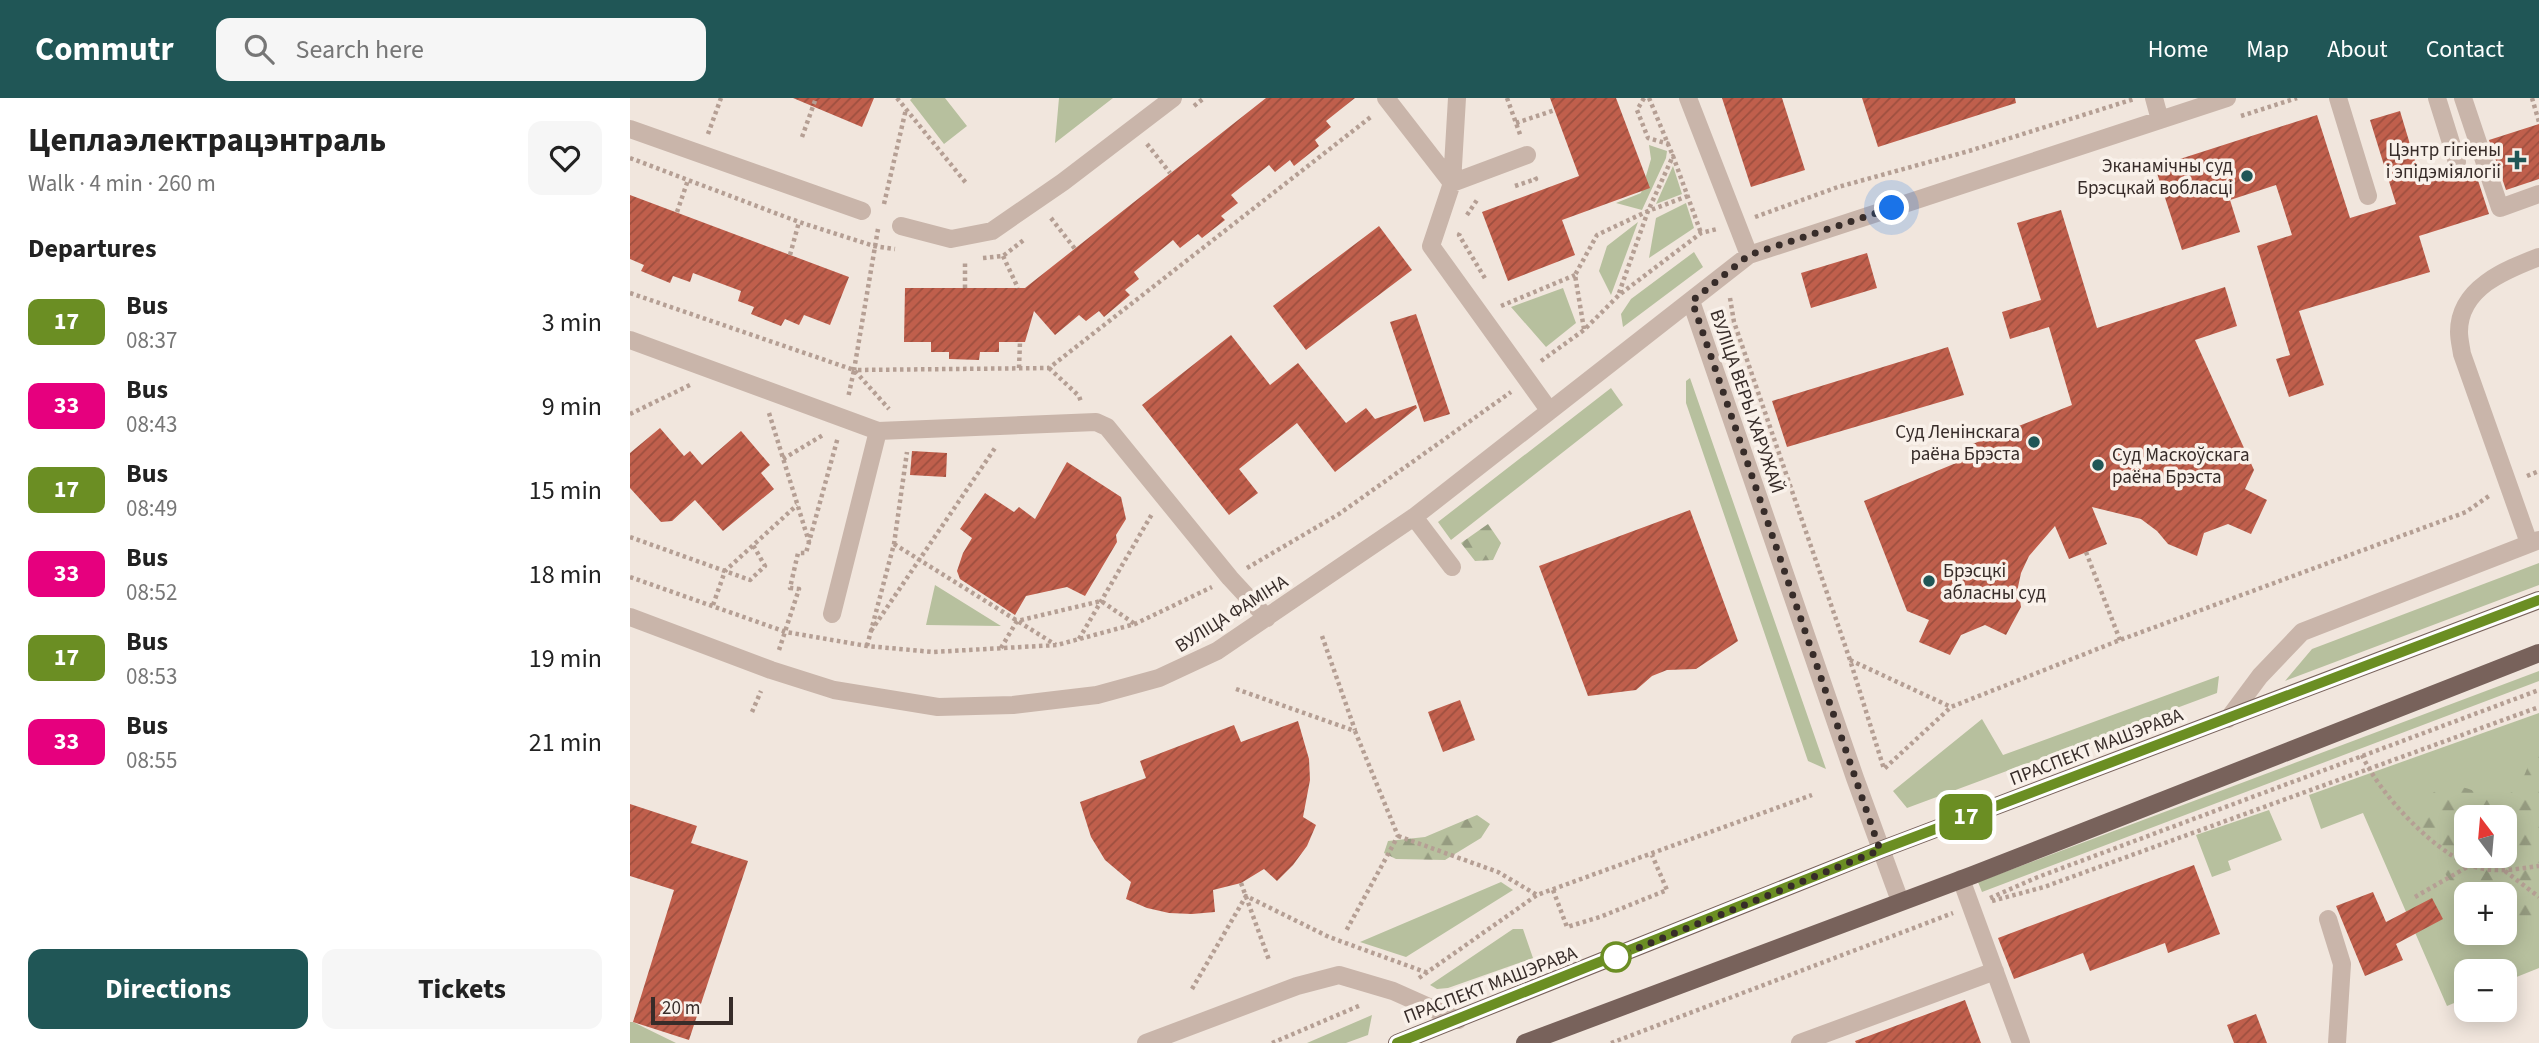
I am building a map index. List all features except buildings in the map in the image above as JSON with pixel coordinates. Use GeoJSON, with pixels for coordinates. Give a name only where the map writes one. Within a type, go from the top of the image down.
{"type":"FeatureCollection","features":[{"type":"Feature","properties":{"kind":"main road","name":"ПРАСПЕКТ МАШЭРАВА"},"geometry":{"type":"LineString","coordinates":[[1397,1043],[1880,850],[2539,600]]}},
{"type":"Feature","properties":{"kind":"main road"},"geometry":{"type":"LineString","coordinates":[[1525,1043],[1961,879],[2539,653]]}},
{"type":"Feature","properties":{"kind":"street"},"geometry":{"type":"LineString","coordinates":[[901,226],[951,239],[992,232],[1173,98]]}},
{"type":"Feature","properties":{"kind":"street"},"geometry":{"type":"LineString","coordinates":[[1457,98],[1452,183],[1431,246],[1549,410]]}},
{"type":"Feature","properties":{"kind":"street"},"geometry":{"type":"LineString","coordinates":[[1688,98],[1749,255]]}},
{"type":"Feature","properties":{"kind":"street"},"geometry":{"type":"LineString","coordinates":[[2154,98],[2160,120]]}},
{"type":"Feature","properties":{"kind":"street","name":"ВУЛІЦА ВЕРЫ ХАРУЖАЙ"},"geometry":{"type":"LineString","coordinates":[[1900,901],[1880,850],[1692,301],[1749,255],[2227,98]]}},
{"type":"Feature","properties":{"kind":"street"},"geometry":{"type":"LineString","coordinates":[[2337,98],[2368,196]]}},
{"type":"Feature","properties":{"kind":"street"},"geometry":{"type":"LineString","coordinates":[[2437,98],[2457,162]]}},
{"type":"Feature","properties":{"kind":"street"},"geometry":{"type":"LineString","coordinates":[[2463,98],[2500,208],[2539,194]]}},
{"type":"Feature","properties":{"kind":"street"},"geometry":{"type":"LineString","coordinates":[[1383,104],[1452,183]]}},
{"type":"Feature","properties":{"kind":"street"},"geometry":{"type":"LineString","coordinates":[[630,129],[862,211]]}},
{"type":"Feature","properties":{"kind":"street"},"geometry":{"type":"LineString","coordinates":[[1452,183],[1527,155]]}},
{"type":"Feature","properties":{"kind":"street"},"geometry":{"type":"LineString","coordinates":[[2228,719],[2260,676],[2302,632],[2534,541],[2508,483],[2462,354],[2459,330],[2465,309],[2477,290],[2493,276],[2539,257]]}},
{"type":"Feature","properties":{"kind":"street","name":"ВУЛІЦА ФАМІНА"},"geometry":{"type":"LineString","coordinates":[[630,617],[771,670],[834,690],[938,707],[1013,705],[1085,696],[1159,678],[1217,652],[1414,517],[1692,301]]}},
{"type":"Feature","properties":{"kind":"street"},"geometry":{"type":"LineString","coordinates":[[630,340],[841,424],[878,431],[1096,422],[1107,427],[1230,578],[1267,618]]}},
{"type":"Feature","properties":{"kind":"street"},"geometry":{"type":"LineString","coordinates":[[832,614],[878,431]]}},
{"type":"Feature","properties":{"kind":"street"},"geometry":{"type":"LineString","coordinates":[[1414,517],[1452,567]]}},
{"type":"Feature","properties":{"kind":"street"},"geometry":{"type":"LineString","coordinates":[[1961,879],[2021,1043]]}},
{"type":"Feature","properties":{"kind":"street"},"geometry":{"type":"LineString","coordinates":[[2328,919],[2342,964],[2337,1043]]}},
{"type":"Feature","properties":{"kind":"street"},"geometry":{"type":"LineString","coordinates":[[1800,1043],[1994,971]]}},
{"type":"Feature","properties":{"kind":"street"},"geometry":{"type":"LineString","coordinates":[[1146,1043],[1297,986],[1339,975],[1393,991],[1458,1020]]}},
{"type":"Feature","properties":{"kind":"path"},"geometry":{"type":"LineString","coordinates":[[802,137],[816,98]]}},
{"type":"Feature","properties":{"kind":"path"},"geometry":{"type":"LineString","coordinates":[[897,98],[966,183]]}},
{"type":"Feature","properties":{"kind":"path"},"geometry":{"type":"LineString","coordinates":[[1185,113],[1204,98]]}},
{"type":"Feature","properties":{"kind":"path"},"geometry":{"type":"LineString","coordinates":[[1507,98],[1536,179],[1511,188]]}},
{"type":"Feature","properties":{"kind":"path"},"geometry":{"type":"LineString","coordinates":[[1669,144],[1648,138],[1637,110],[1647,98],[1669,144],[1701,233]]}},
{"type":"Feature","properties":{"kind":"path"},"geometry":{"type":"LineString","coordinates":[[631,576],[786,632],[867,646],[933,652],[1057,645],[1135,624],[1230,578],[1339,514],[1527,380],[1543,358],[1584,330],[1619,295],[1701,233],[1736,224],[1838,187],[2137,98]]}},
{"type":"Feature","properties":{"kind":"path"},"geometry":{"type":"LineString","coordinates":[[2532,98],[2539,122]]}},
{"type":"Feature","properties":{"kind":"path"},"geometry":{"type":"LineString","coordinates":[[630,293],[854,370],[1049,368],[1383,104]]}},
{"type":"Feature","properties":{"kind":"path"},"geometry":{"type":"LineString","coordinates":[[883,208],[906,109]]}},
{"type":"Feature","properties":{"kind":"path"},"geometry":{"type":"LineString","coordinates":[[1516,123],[1555,110]]}},
{"type":"Feature","properties":{"kind":"path"},"geometry":{"type":"LineString","coordinates":[[1136,152],[1156,136]]}},
{"type":"Feature","properties":{"kind":"path"},"geometry":{"type":"LineString","coordinates":[[1146,143],[1170,173]]}},
{"type":"Feature","properties":{"kind":"path"},"geometry":{"type":"LineString","coordinates":[[1619,295],[1648,211],[1673,156]]}},
{"type":"Feature","properties":{"kind":"path"},"geometry":{"type":"LineString","coordinates":[[630,159],[799,222],[874,246],[900,250]]}},
{"type":"Feature","properties":{"kind":"path"},"geometry":{"type":"LineString","coordinates":[[677,212],[688,180]]}},
{"type":"Feature","properties":{"kind":"path"},"geometry":{"type":"LineString","coordinates":[[1487,196],[1475,201],[1459,235],[1487,282]]}},
{"type":"Feature","properties":{"kind":"path"},"geometry":{"type":"LineString","coordinates":[[1584,330],[1575,275],[1597,235],[1688,196]]}},
{"type":"Feature","properties":{"kind":"path"},"geometry":{"type":"LineString","coordinates":[[1041,226],[1061,210]]}},
{"type":"Feature","properties":{"kind":"path"},"geometry":{"type":"LineString","coordinates":[[1051,218],[1075,249]]}},
{"type":"Feature","properties":{"kind":"path"},"geometry":{"type":"LineString","coordinates":[[778,651],[799,589],[790,587],[798,553],[806,553],[854,370],[880,221]]}},
{"type":"Feature","properties":{"kind":"path"},"geometry":{"type":"LineString","coordinates":[[790,255],[799,222]]}},
{"type":"Feature","properties":{"kind":"path"},"geometry":{"type":"LineString","coordinates":[[952,258],[965,260],[1003,256],[1032,233]]}},
{"type":"Feature","properties":{"kind":"path"},"geometry":{"type":"LineString","coordinates":[[1003,256],[1018,288]]}},
{"type":"Feature","properties":{"kind":"path"},"geometry":{"type":"LineString","coordinates":[[965,260],[965,288]]}},
{"type":"Feature","properties":{"kind":"path"},"geometry":{"type":"LineString","coordinates":[[1510,316],[1501,306],[1575,275]]}},
{"type":"Feature","properties":{"kind":"path"},"geometry":{"type":"LineString","coordinates":[[1736,288],[1730,297],[1734,322],[1850,660],[1884,769],[1951,707],[2120,640],[2466,512],[2508,483]]}},
{"type":"Feature","properties":{"kind":"path"},"geometry":{"type":"LineString","coordinates":[[1019,368],[1020,342]]}},
{"type":"Feature","properties":{"kind":"path"},"geometry":{"type":"LineString","coordinates":[[854,370],[908,430],[894,544],[867,646]]}},
{"type":"Feature","properties":{"kind":"path"},"geometry":{"type":"LineString","coordinates":[[630,414],[702,379]]}},
{"type":"Feature","properties":{"kind":"path"},"geometry":{"type":"LineString","coordinates":[[765,403],[809,542]]}},
{"type":"Feature","properties":{"kind":"path"},"geometry":{"type":"LineString","coordinates":[[783,459],[841,424]]}},
{"type":"Feature","properties":{"kind":"path"},"geometry":{"type":"LineString","coordinates":[[982,448],[1007,448]]}},
{"type":"Feature","properties":{"kind":"path"},"geometry":{"type":"LineString","coordinates":[[868,635],[995,448]]}},
{"type":"Feature","properties":{"kind":"path"},"geometry":{"type":"LineString","coordinates":[[1143,504],[1160,524]]}},
{"type":"Feature","properties":{"kind":"path"},"geometry":{"type":"LineString","coordinates":[[713,605],[725,571],[797,505]]}},
{"type":"Feature","properties":{"kind":"path"},"geometry":{"type":"LineString","coordinates":[[1078,639],[1152,514]]}},
{"type":"Feature","properties":{"kind":"path"},"geometry":{"type":"LineString","coordinates":[[630,537],[750,580],[765,566],[753,545]]}},
{"type":"Feature","properties":{"kind":"path"},"geometry":{"type":"LineString","coordinates":[[894,544],[1057,645]]}},
{"type":"Feature","properties":{"kind":"path"},"geometry":{"type":"LineString","coordinates":[[2086,552],[2120,640]]}},
{"type":"Feature","properties":{"kind":"path"},"geometry":{"type":"LineString","coordinates":[[1202,577],[1211,588]]}},
{"type":"Feature","properties":{"kind":"path"},"geometry":{"type":"LineString","coordinates":[[1000,649],[1017,621],[1101,601],[1135,624]]}},
{"type":"Feature","properties":{"kind":"path"},"geometry":{"type":"LineString","coordinates":[[1322,636],[1355,731],[1398,836],[1498,872],[1537,895]]}},
{"type":"Feature","properties":{"kind":"path"},"geometry":{"type":"LineString","coordinates":[[1850,660],[1951,707]]}},
{"type":"Feature","properties":{"kind":"path"},"geometry":{"type":"LineString","coordinates":[[1236,689],[1355,731]]}},
{"type":"Feature","properties":{"kind":"path"},"geometry":{"type":"LineString","coordinates":[[1611,1043],[1971,907],[2038,877],[2539,690]]}},
{"type":"Feature","properties":{"kind":"path"},"geometry":{"type":"LineString","coordinates":[[752,712],[761,691]]}},
{"type":"Feature","properties":{"kind":"path"},"geometry":{"type":"LineString","coordinates":[[1971,907],[2044,887],[2539,707]]}},
{"type":"Feature","properties":{"kind":"path"},"geometry":{"type":"LineString","coordinates":[[2362,755],[2368,769],[2418,828],[2454,856]]}},
{"type":"Feature","properties":{"kind":"path"},"geometry":{"type":"LineString","coordinates":[[1272,1043],[1428,973],[1537,895],[1812,795]]}},
{"type":"Feature","properties":{"kind":"path"},"geometry":{"type":"LineString","coordinates":[[1346,931],[1398,836]]}},
{"type":"Feature","properties":{"kind":"path"},"geometry":{"type":"LineString","coordinates":[[1553,890],[1567,927],[1600,917],[1667,890],[1653,855]]}},
{"type":"Feature","properties":{"kind":"path"},"geometry":{"type":"LineString","coordinates":[[2487,868],[2504,870],[2539,866]]}},
{"type":"Feature","properties":{"kind":"path"},"geometry":{"type":"LineString","coordinates":[[2415,897],[2466,868]]}},
{"type":"Feature","properties":{"kind":"path"},"geometry":{"type":"LineString","coordinates":[[2504,870],[2539,897]]}},
{"type":"Feature","properties":{"kind":"path"},"geometry":{"type":"LineString","coordinates":[[1241,883],[1269,960]]}},
{"type":"Feature","properties":{"kind":"path"},"geometry":{"type":"LineString","coordinates":[[1247,896],[1329,937],[1428,973]]}},
{"type":"Feature","properties":{"kind":"path"},"geometry":{"type":"LineString","coordinates":[[1192,989],[1247,896]]}},
{"type":"Feature","properties":{"kind":"green space"},"geometry":{"type":"Polygon","coordinates":[[[945,98],[967,126],[944,144],[910,100],[945,98]]]}},
{"type":"Feature","properties":{"kind":"green space"},"geometry":{"type":"Polygon","coordinates":[[[1059,98],[1113,98],[1055,143],[1059,98]]]}},
{"type":"Feature","properties":{"kind":"green space"},"geometry":{"type":"Polygon","coordinates":[[[1649,145],[1667,151],[1642,210],[1616,203],[1641,193],[1651,159],[1649,145]]]}},
{"type":"Feature","properties":{"kind":"green space"},"geometry":{"type":"Polygon","coordinates":[[[1673,166],[1682,194],[1656,204],[1673,166]]]}},
{"type":"Feature","properties":{"kind":"green space"},"geometry":{"type":"Polygon","coordinates":[[[1686,203],[1694,228],[1649,258],[1656,218],[1686,203]]]}},
{"type":"Feature","properties":{"kind":"green space"},"geometry":{"type":"Polygon","coordinates":[[[1638,222],[1611,295],[1599,271],[1607,246],[1638,222]]]}},
{"type":"Feature","properties":{"kind":"green space"},"geometry":{"type":"Polygon","coordinates":[[[1694,252],[1703,267],[1623,327],[1621,314],[1631,299],[1694,252]]]}},
{"type":"Feature","properties":{"kind":"green space"},"geometry":{"type":"Polygon","coordinates":[[[1563,288],[1576,323],[1546,347],[1511,307],[1563,288]]]}},
{"type":"Feature","properties":{"kind":"green space"},"geometry":{"type":"Polygon","coordinates":[[[1690,378],[1826,769],[1808,761],[1686,403],[1686,381],[1690,378]]]}},
{"type":"Feature","properties":{"kind":"green space"},"geometry":{"type":"Polygon","coordinates":[[[1611,388],[1623,405],[1451,540],[1438,522],[1611,388]]]}},
{"type":"Feature","properties":{"kind":"green space"},"geometry":{"type":"Polygon","coordinates":[[[1488,524],[1501,543],[1493,560],[1475,561],[1461,543],[1488,524]]]}},
{"type":"Feature","properties":{"kind":"green space"},"geometry":{"type":"Polygon","coordinates":[[[2539,563],[2539,585],[2285,681],[2312,649],[2539,563]]]}},
{"type":"Feature","properties":{"kind":"green space"},"geometry":{"type":"Polygon","coordinates":[[[935,585],[1001,626],[926,625],[935,585]]]}},
{"type":"Feature","properties":{"kind":"green space"},"geometry":{"type":"Polygon","coordinates":[[[2539,671],[2539,681],[1982,892],[1978,882],[2539,671]]]}},
{"type":"Feature","properties":{"kind":"green space"},"geometry":{"type":"Polygon","coordinates":[[[2219,676],[2217,693],[1907,808],[1893,791],[1982,719],[2003,755],[2219,676]]]}},
{"type":"Feature","properties":{"kind":"green space"},"geometry":{"type":"Polygon","coordinates":[[[2539,713],[2539,968],[2517,977],[2517,959],[2454,959],[2454,1003],[2447,1006],[2363,813],[2321,829],[2309,795],[2539,713]]]}},
{"type":"Feature","properties":{"kind":"green space"},"geometry":{"type":"Polygon","coordinates":[[[2539,743],[2539,923],[2517,919],[2517,882],[2454,882],[2454,885],[2433,855],[2421,819],[2423,804],[2433,793],[2461,787],[2498,798],[2512,792],[2522,780],[2539,743]]]}},
{"type":"Feature","properties":{"kind":"green space"},"geometry":{"type":"Polygon","coordinates":[[[2269,810],[2282,840],[2228,861],[2231,870],[2212,877],[2196,835],[2269,810]]]}},
{"type":"Feature","properties":{"kind":"green space"},"geometry":{"type":"Polygon","coordinates":[[[1477,815],[1490,824],[1481,838],[1445,860],[1396,859],[1384,853],[1388,841],[1425,837],[1477,815]]]}},
{"type":"Feature","properties":{"kind":"green space"},"geometry":{"type":"Polygon","coordinates":[[[1501,882],[1513,890],[1406,957],[1360,942],[1501,882]]]}},
{"type":"Feature","properties":{"kind":"green space"},"geometry":{"type":"Polygon","coordinates":[[[1513,929],[1523,929],[1533,958],[1448,988],[1437,989],[1430,985],[1513,929]]]}},
{"type":"Feature","properties":{"kind":"green space"},"geometry":{"type":"Polygon","coordinates":[[[1372,1015],[1368,1035],[1346,1043],[1307,1043],[1372,1015]]]}},
{"type":"Feature","properties":{"kind":"green space"},"geometry":{"type":"Polygon","coordinates":[[[630,1022],[633,1022],[676,1043],[630,1043],[630,1022]]]}},
{"type":"Feature","properties":{"kind":"bus line","name":"17"},"geometry":{"type":"LineString","coordinates":[[1397,1043],[1880,850],[2539,600]]}},
{"type":"Feature","properties":{"kind":"place","name":"Цэнтр гігіены і эпідэміялогіі"},"geometry":{"type":"Point","coordinates":[2517,160]}},
{"type":"Feature","properties":{"kind":"place","name":"Эканамічны суд Брэсцкай вобласці"},"geometry":{"type":"Point","coordinates":[2247,176]}},
{"type":"Feature","properties":{"kind":"place","name":"Суд Ленінскага раёна Брэста"},"geometry":{"type":"Point","coordinates":[2034,442]}},
{"type":"Feature","properties":{"kind":"place","name":"Суд Маскоўскага раёна Брэста"},"geometry":{"type":"Point","coordinates":[2098,465]}},
{"type":"Feature","properties":{"kind":"place","name":"Брэсцкі абласны суд"},"geometry":{"type":"Point","coordinates":[1929,581]}},
{"type":"Feature","properties":{"kind":"route"},"geometry":{"type":"LineString","coordinates":[[1616,957],[1880,850],[1692,301],[1749,255],[1892,208]]}}]}
